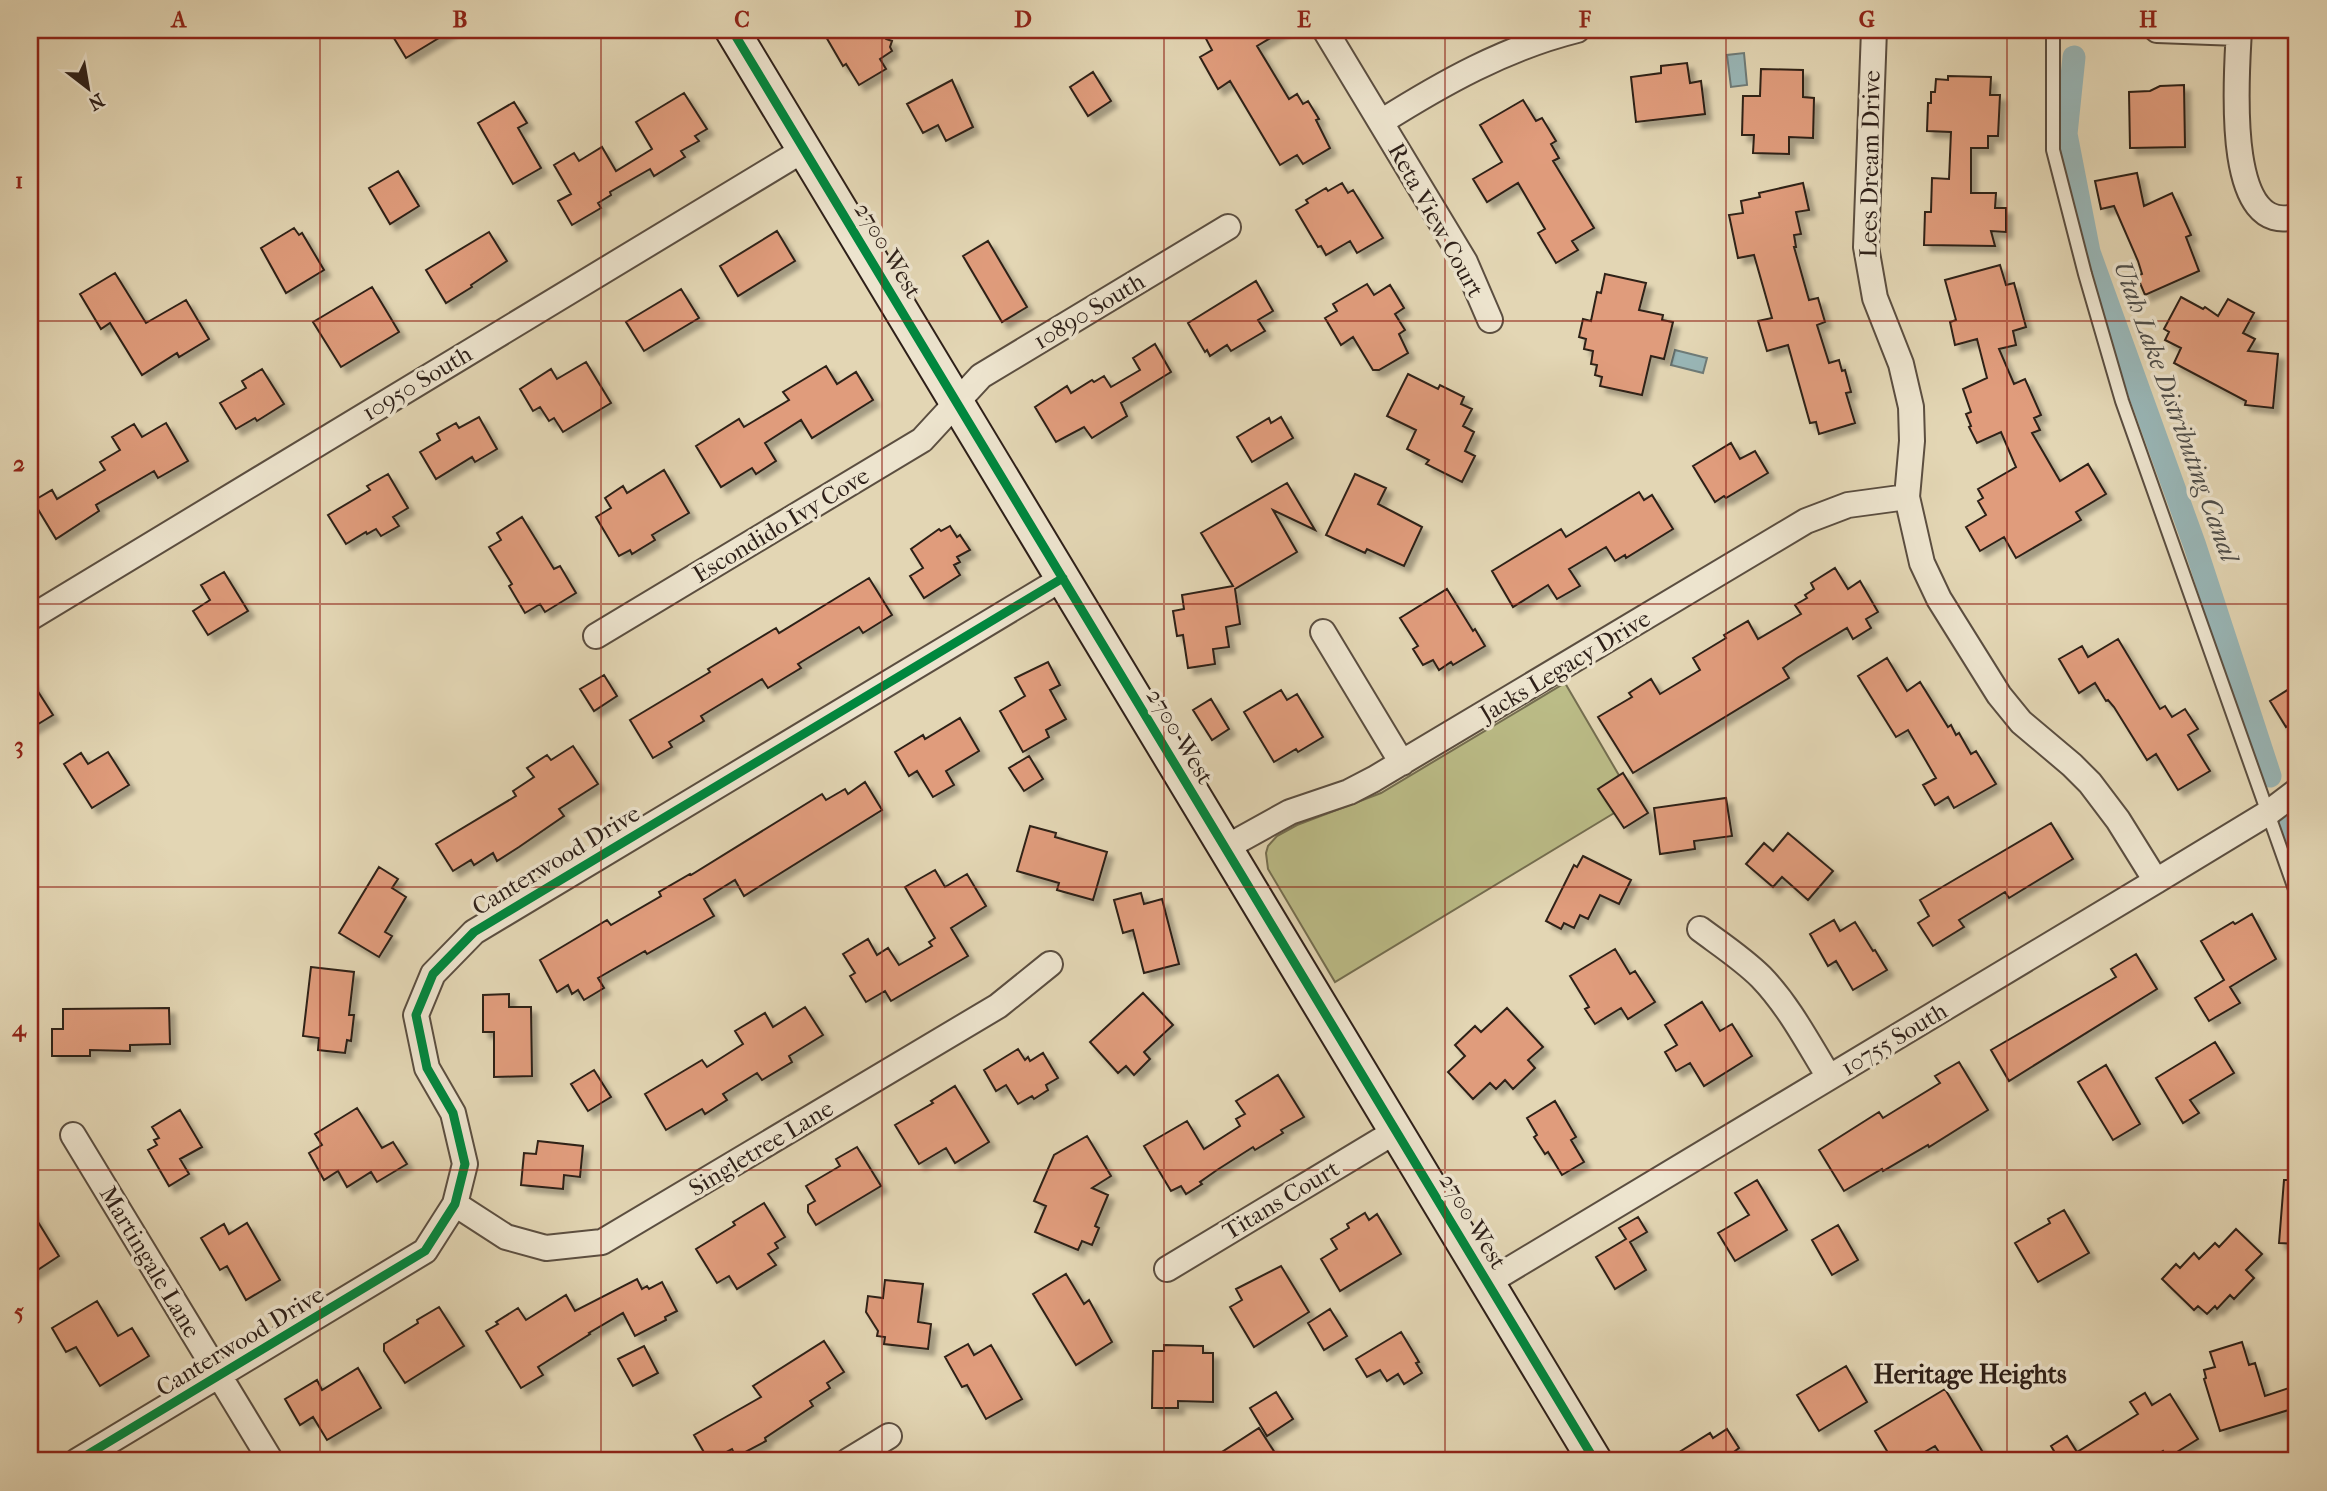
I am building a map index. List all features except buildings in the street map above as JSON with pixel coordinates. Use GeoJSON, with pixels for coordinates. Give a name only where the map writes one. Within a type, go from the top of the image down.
{"type":"FeatureCollection","features":[{"type":"Feature","properties":{"kind":"main road","name":"2700 West"},"geometry":{"type":"LineString","coordinates":[[733,30],[1595,1461]]}},
{"type":"Feature","properties":{"kind":"street","name":"Reta View Court"},"geometry":{"type":"LineString","coordinates":[[1325,30],[1465,262],[1490,320]]}},
{"type":"Feature","properties":{"kind":"street"},"geometry":{"type":"LineString","coordinates":[[1381,122],[1490,60],[1522,46],[1577,30]]}},
{"type":"Feature","properties":{"kind":"street","name":"Lees Dream Drive"},"geometry":{"type":"LineString","coordinates":[[1874,30],[1866,247],[1878,306],[1901,364],[1911,407],[1912,441],[1907,497],[1922,563],[1989,681],[2021,722],[2072,765],[2098,793],[2156,881]]}},
{"type":"Feature","properties":{"kind":"street"},"geometry":{"type":"LineString","coordinates":[[2157,30],[2239,31],[2237,117],[2244,178],[2257,206],[2285,218]]}},
{"type":"Feature","properties":{"kind":"street","name":"10950 South"},"geometry":{"type":"LineString","coordinates":[[30,618],[805,149]]}},
{"type":"Feature","properties":{"kind":"street","name":"10890 South"},"geometry":{"type":"LineString","coordinates":[[958,403],[981,376],[1228,227]]}},
{"type":"Feature","properties":{"kind":"street","name":"Escondido Ivy Cove"},"geometry":{"type":"LineString","coordinates":[[596,636],[922,440],[958,403]]}},
{"type":"Feature","properties":{"kind":"street","name":"Jacks Legacy Drive"},"geometry":{"type":"LineString","coordinates":[[1225,848],[1290,812],[1355,789],[1402,763],[1799,525],[1848,505],[1907,497]]}},
{"type":"Feature","properties":{"kind":"street","name":"Canterwood Drive"},"geometry":{"type":"LineString","coordinates":[[77,1461],[425,1251],[455,1204],[465,1164],[453,1112],[427,1068],[416,1015],[433,974],[474,932],[1063,578]]}},
{"type":"Feature","properties":{"kind":"street"},"geometry":{"type":"LineString","coordinates":[[1323,632],[1402,763]]}},
{"type":"Feature","properties":{"kind":"street","name":"10755 South"},"geometry":{"type":"LineString","coordinates":[[1487,1283],[2268,813],[2297,791]]}},
{"type":"Feature","properties":{"kind":"street"},"geometry":{"type":"LineString","coordinates":[[1700,929],[1745,963],[1772,989],[1794,1019],[1829,1077]]}},
{"type":"Feature","properties":{"kind":"street","name":"Singletree Lane"},"geometry":{"type":"LineString","coordinates":[[455,1204],[506,1237],[546,1248],[602,1242],[998,1006],[1050,964]]}},
{"type":"Feature","properties":{"kind":"street","name":"Titans Court"},"geometry":{"type":"LineString","coordinates":[[1167,1269],[1396,1131]]}},
{"type":"Feature","properties":{"kind":"street","name":"Martingale Lane"},"geometry":{"type":"LineString","coordinates":[[74,1135],[271,1461]]}},
{"type":"Feature","properties":{"kind":"street"},"geometry":{"type":"LineString","coordinates":[[848,1461],[890,1436]]}},
{"type":"Feature","properties":{"kind":"lane"},"geometry":{"type":"LineString","coordinates":[[2053,30],[2053,150],[2085,274],[2122,401],[2297,895]]}},
{"type":"Feature","properties":{"kind":"green space"},"geometry":{"type":"Polygon","coordinates":[[[1565,683],[1634,801],[1335,982],[1268,869],[1268,846],[1277,836],[1297,825],[1381,793],[1565,683]]]}},
{"type":"Feature","properties":{"kind":"water"},"geometry":{"type":"Polygon","coordinates":[[[1744,53],[1747,85],[1731,87],[1727,55],[1744,53]]]}},
{"type":"Feature","properties":{"kind":"water"},"geometry":{"type":"Polygon","coordinates":[[[1675,350],[1707,358],[1703,373],[1671,365],[1675,350]]]}},
{"type":"Feature","properties":{"kind":"waterway","name":"Utah Lake Distributing Canal"},"geometry":{"type":"LineString","coordinates":[[2074,57],[2066,134],[2089,252],[2195,546],[2270,776]]}},
{"type":"Feature","properties":{"kind":"waterway","name":"Utah Lake Distributing Canal"},"geometry":{"type":"LineString","coordinates":[[2288,828],[2297,855]]}},
{"type":"Feature","properties":{"kind":"cycle path"},"geometry":{"type":"LineString","coordinates":[[732,30],[1595,1461]]}},
{"type":"Feature","properties":{"kind":"cycle path"},"geometry":{"type":"LineString","coordinates":[[77,1461],[425,1251],[455,1204],[465,1164],[453,1113],[427,1068],[416,1015],[433,974],[474,932],[1063,578]]}},
{"type":"Feature","properties":{"kind":"district","name":"Heritage Heights"},"geometry":{"type":"Point","coordinates":[1970,1374]}}]}
